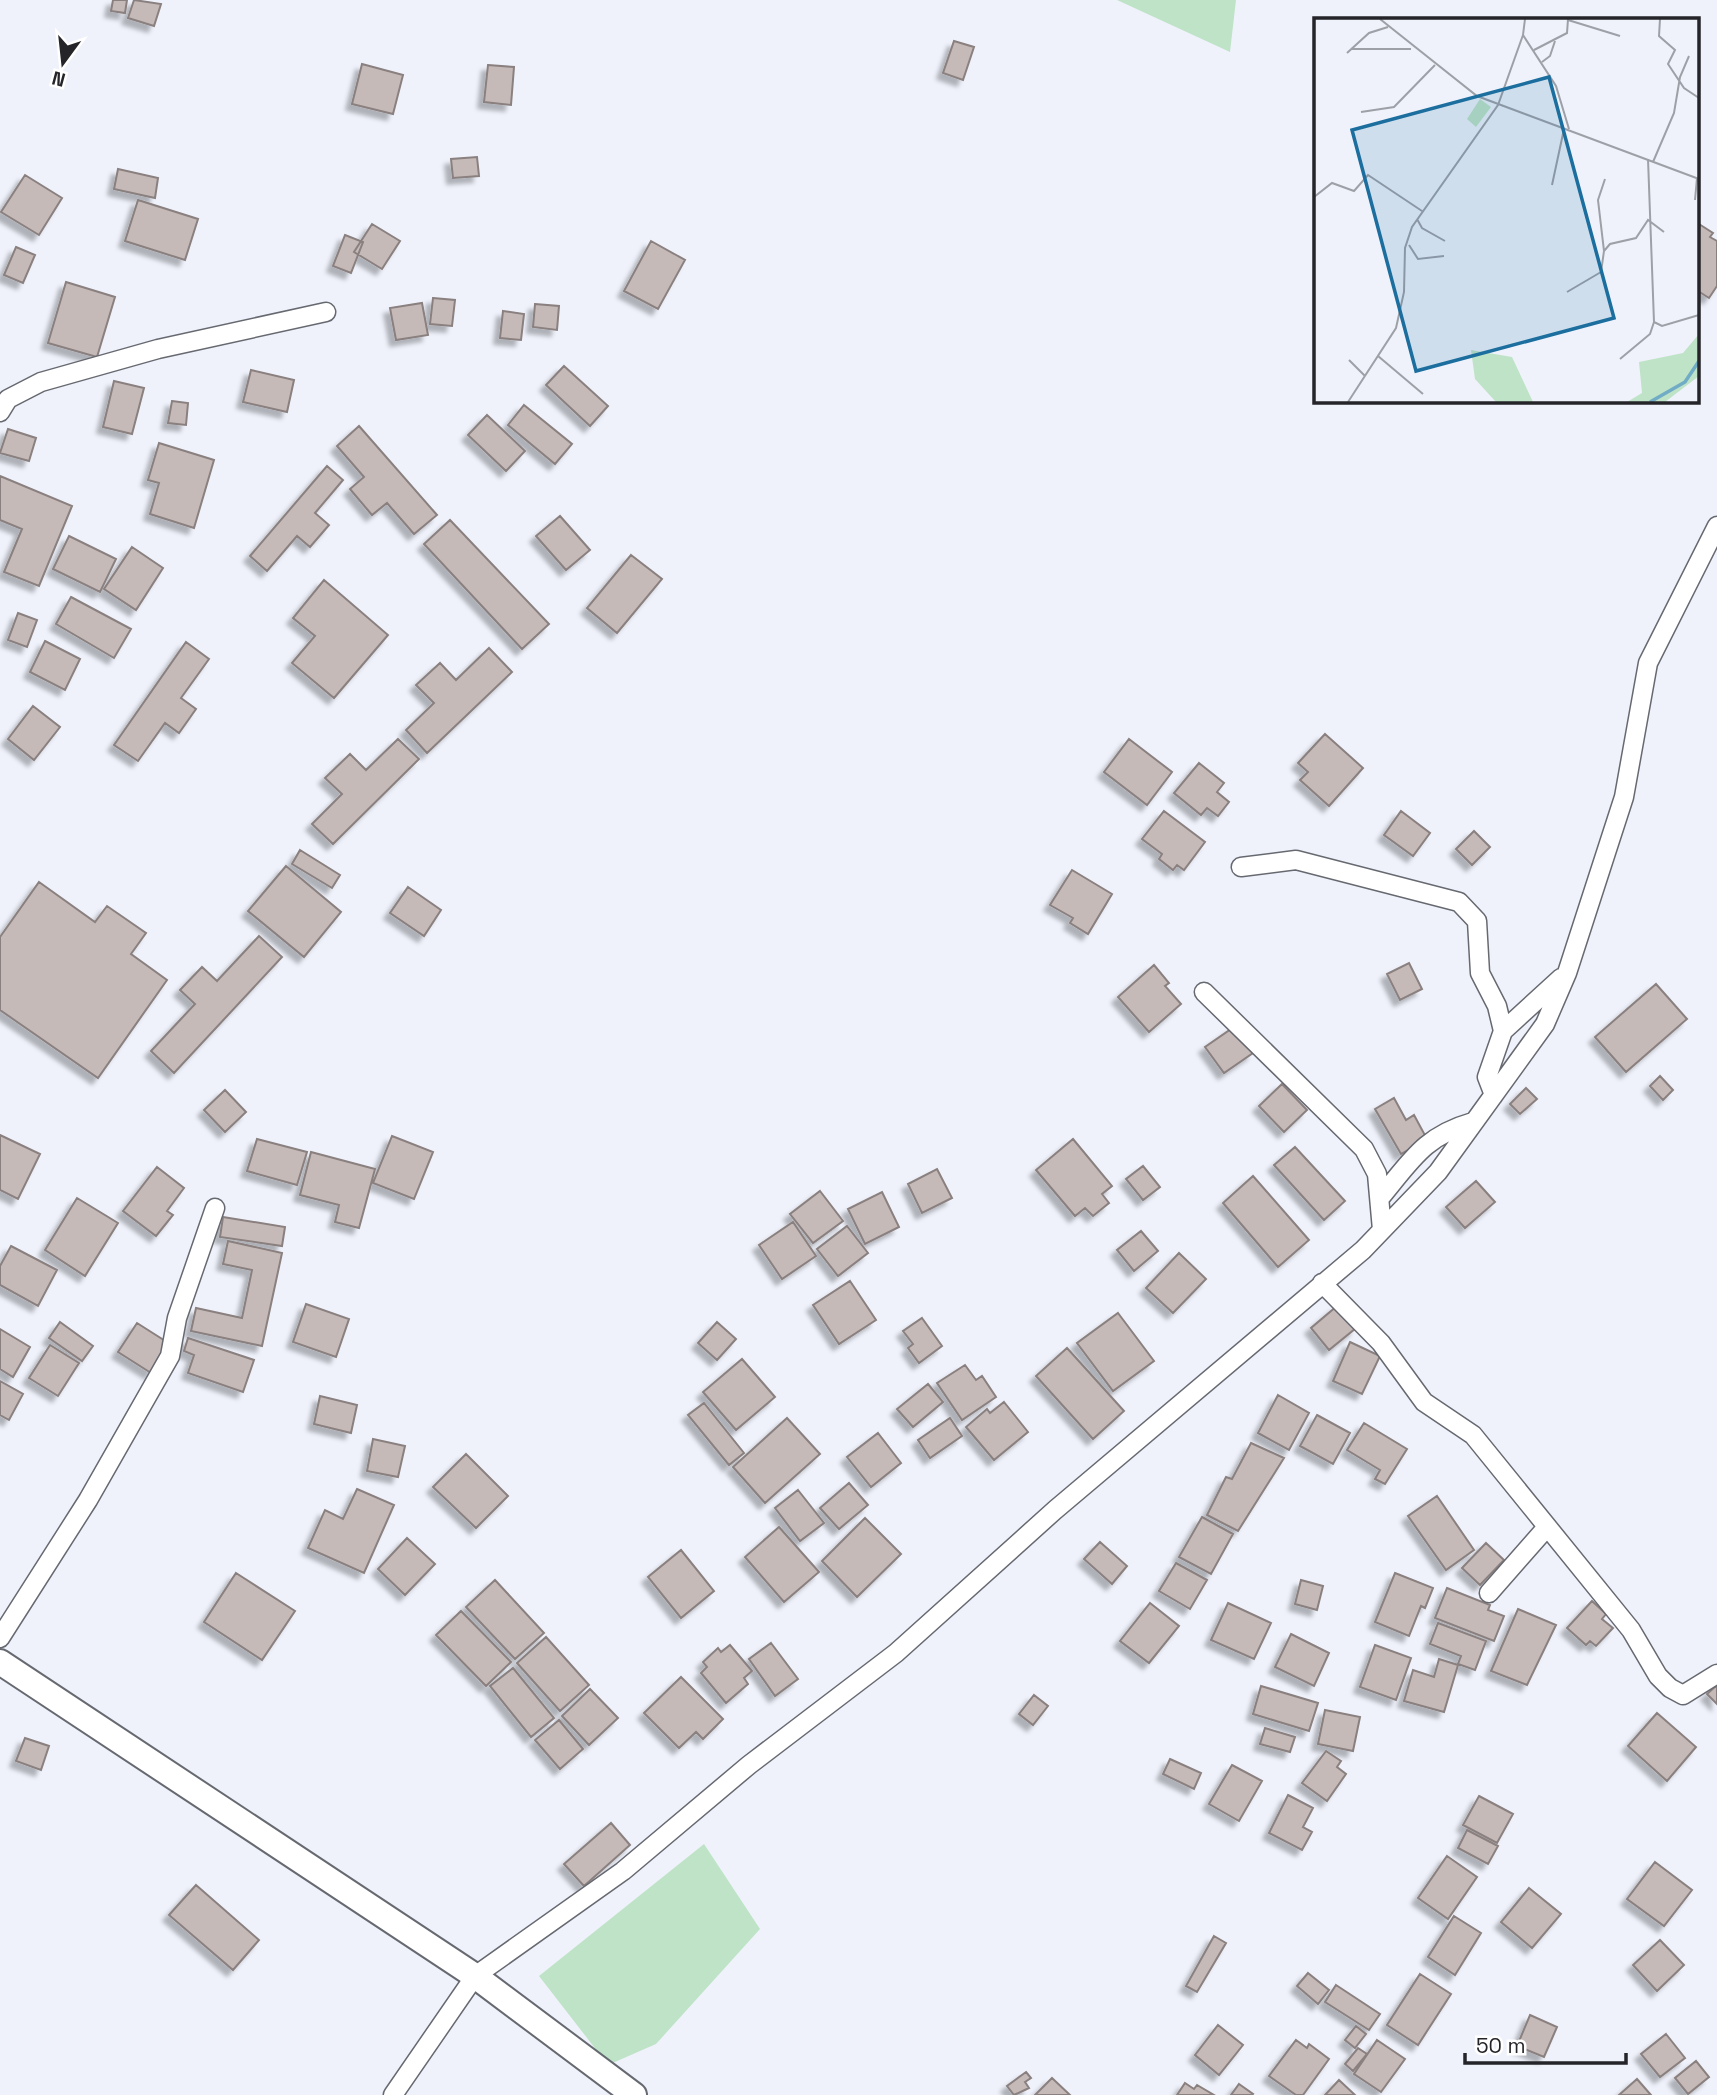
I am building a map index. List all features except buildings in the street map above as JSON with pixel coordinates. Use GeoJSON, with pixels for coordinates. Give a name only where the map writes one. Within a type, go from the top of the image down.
{"type":"FeatureCollection","features":[{"type":"Feature","properties":{"kind":"main road"},"geometry":{"type":"LineString","coordinates":[[0,1662],[475,1976],[634,2095]]}},
{"type":"Feature","properties":{"kind":"street"},"geometry":{"type":"LineString","coordinates":[[0,412],[8,399],[41,382],[158,349],[326,312]]}},
{"type":"Feature","properties":{"kind":"street"},"geometry":{"type":"LineString","coordinates":[[393,2095],[475,1976],[623,1871],[749,1765],[896,1653],[1055,1510],[1382,1230],[1438,1172],[1473,1122],[1511,1075],[1545,1024],[1567,973],[1624,797],[1648,663],[1717,526]]}},
{"type":"Feature","properties":{"kind":"street"},"geometry":{"type":"LineString","coordinates":[[1241,867],[1296,860],[1460,902],[1477,921],[1480,973],[1497,1006],[1503,1031]]}},
{"type":"Feature","properties":{"kind":"street"},"geometry":{"type":"LineString","coordinates":[[1494,1095],[1487,1077],[1503,1031],[1567,973]]}},
{"type":"Feature","properties":{"kind":"street"},"geometry":{"type":"LineString","coordinates":[[1203,992],[1364,1149],[1377,1174],[1382,1230]]}},
{"type":"Feature","properties":{"kind":"street"},"geometry":{"type":"LineString","coordinates":[[1380,1198],[1427,1142],[1451,1128],[1473,1122]]}},
{"type":"Feature","properties":{"kind":"street"},"geometry":{"type":"LineString","coordinates":[[0,1638],[88,1500],[170,1356],[177,1318],[215,1208]]}},
{"type":"Feature","properties":{"kind":"street"},"geometry":{"type":"LineString","coordinates":[[1322,1283],[1381,1343],[1424,1402],[1473,1435],[1631,1630],[1658,1676],[1670,1688],[1683,1695],[1717,1674]]}},
{"type":"Feature","properties":{"kind":"street"},"geometry":{"type":"LineString","coordinates":[[1489,1593],[1547,1527]]}},
{"type":"Feature","properties":{"kind":"green space"},"geometry":{"type":"Polygon","coordinates":[[[1117,0],[1236,0],[1230,52],[1117,0]]]}},
{"type":"Feature","properties":{"kind":"green space"},"geometry":{"type":"Polygon","coordinates":[[[704,1844],[760,1929],[656,2044],[608,2065],[539,1976],[704,1844]]]}}]}
